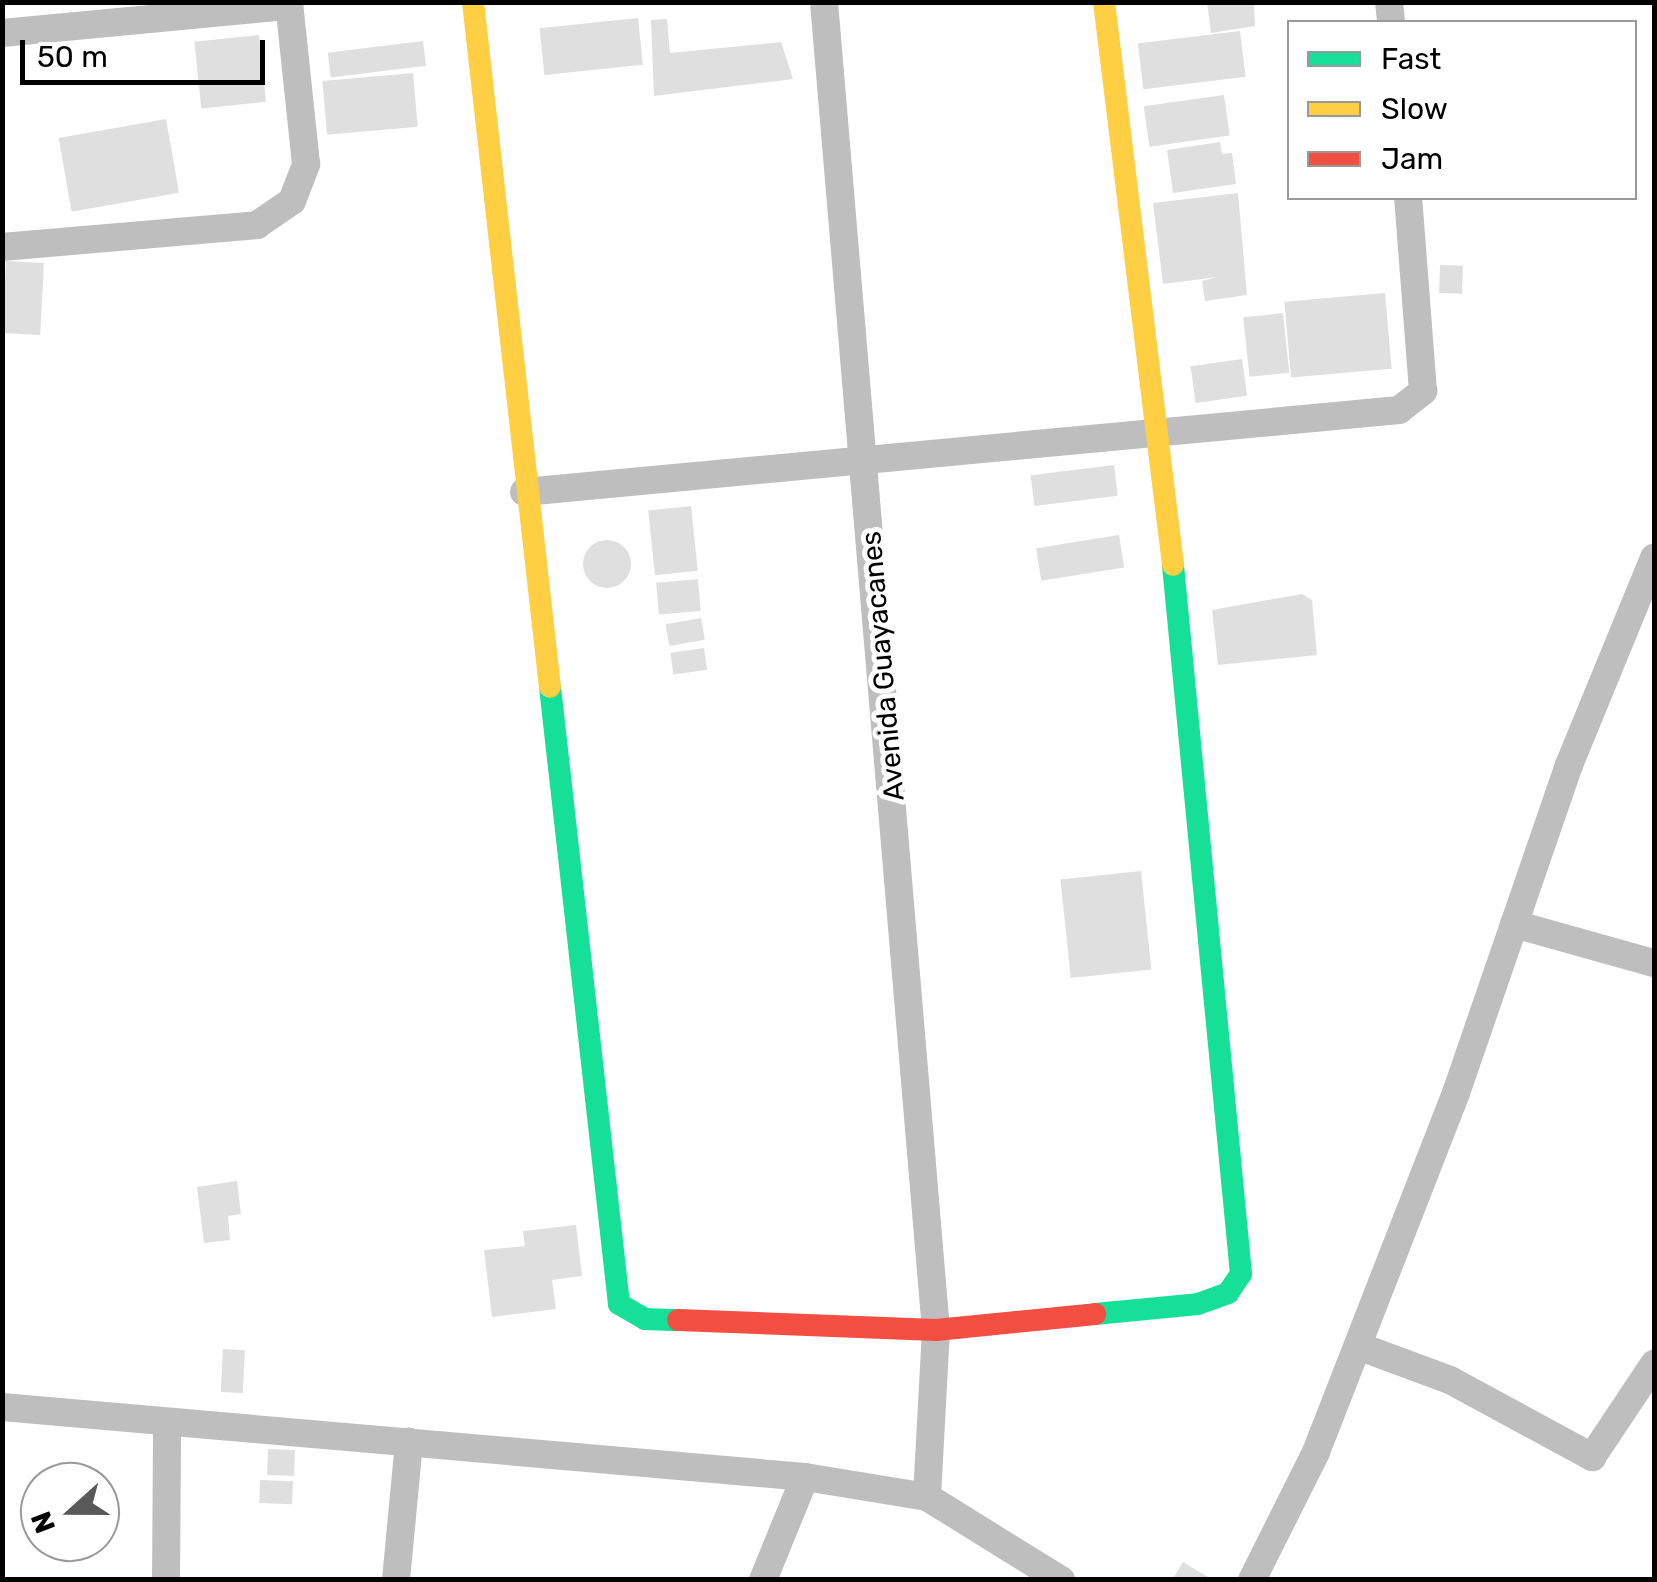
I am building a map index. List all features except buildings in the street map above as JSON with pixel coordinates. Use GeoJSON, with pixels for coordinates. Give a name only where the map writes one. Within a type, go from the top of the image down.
{"type":"FeatureCollection","features":[{"type":"Feature","properties":{"kind":"street"},"geometry":{"type":"LineString","coordinates":[[473,2],[524,492],[619,1304],[646,1319],[936,1330],[1198,1304],[1228,1293],[1241,1274],[1160,432],[1104,2]]}},
{"type":"Feature","properties":{"kind":"street","name":"Avenida Guayacanes"},"geometry":{"type":"LineString","coordinates":[[824,2],[866,463],[936,1330],[926,1496]]}},
{"type":"Feature","properties":{"kind":"street"},"geometry":{"type":"LineString","coordinates":[[2,32],[289,4],[306,164],[292,200],[257,226],[2,247]]}},
{"type":"Feature","properties":{"kind":"street"},"geometry":{"type":"LineString","coordinates":[[524,492],[866,463],[1399,410],[1423,390],[1408,200]]}},
{"type":"Feature","properties":{"kind":"street"},"geometry":{"type":"LineString","coordinates":[[1252,1580],[1316,1452],[1358,1346],[1569,765],[1654,558]]}},
{"type":"Feature","properties":{"kind":"street"},"geometry":{"type":"LineString","coordinates":[[1514,924],[1654,964]]}},
{"type":"Feature","properties":{"kind":"street"},"geometry":{"type":"LineString","coordinates":[[1358,1346],[1450,1380],[1592,1457],[1654,1364]]}},
{"type":"Feature","properties":{"kind":"street"},"geometry":{"type":"LineString","coordinates":[[2,1408],[805,1477],[926,1496],[1061,1580]]}},
{"type":"Feature","properties":{"kind":"street"},"geometry":{"type":"LineString","coordinates":[[166,1422],[166,1580]]}},
{"type":"Feature","properties":{"kind":"street"},"geometry":{"type":"LineString","coordinates":[[396,1580],[409,1442]]}},
{"type":"Feature","properties":{"kind":"street"},"geometry":{"type":"LineString","coordinates":[[762,1580],[805,1477]]}},
{"type":"Feature","properties":{"kind":"traffic: fast"},"geometry":{"type":"LineString","coordinates":[[1095,1314],[1198,1304],[1228,1293],[1241,1274],[1173,565]]}},
{"type":"Feature","properties":{"kind":"traffic: fast"},"geometry":{"type":"LineString","coordinates":[[550,687],[619,1304],[645,1319],[678,1320]]}},
{"type":"Feature","properties":{"kind":"traffic: slow"},"geometry":{"type":"LineString","coordinates":[[473,2],[550,687]]}},
{"type":"Feature","properties":{"kind":"traffic: slow"},"geometry":{"type":"LineString","coordinates":[[1104,2],[1173,565]]}},
{"type":"Feature","properties":{"kind":"traffic: jam"},"geometry":{"type":"LineString","coordinates":[[678,1320],[936,1330],[1095,1314]]}}]}
